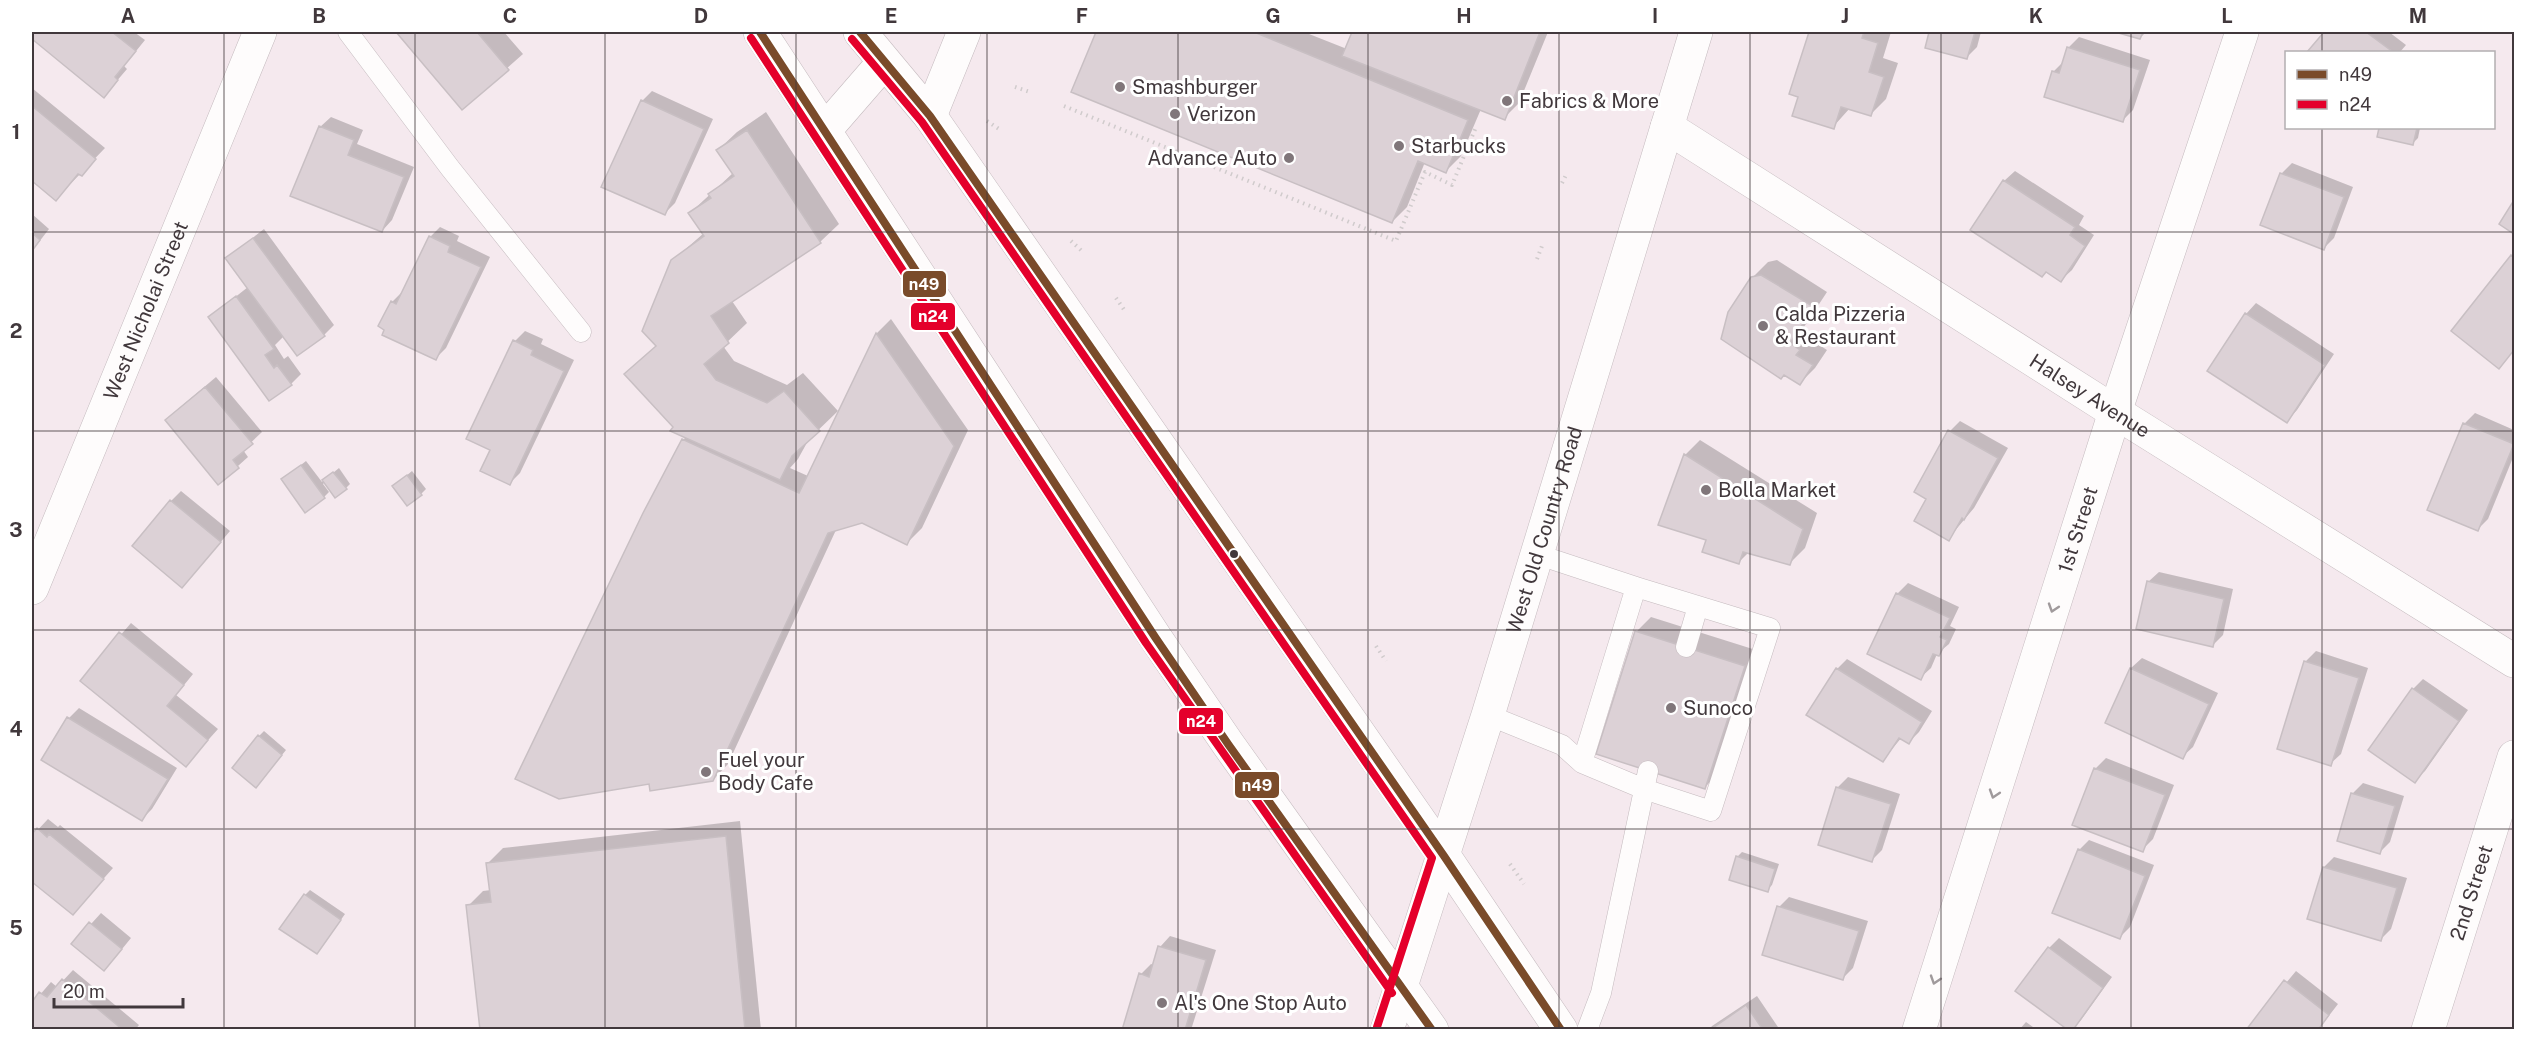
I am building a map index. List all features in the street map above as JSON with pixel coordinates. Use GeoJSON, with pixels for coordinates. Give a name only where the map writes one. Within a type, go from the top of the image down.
{"type":"FeatureCollection","features":[{"type":"Feature","properties":{"kind":"main road","name":"West Nicholai Street"},"geometry":{"type":"LineString","coordinates":[[32,588],[260,32]]}},
{"type":"Feature","properties":{"kind":"main road"},"geometry":{"type":"LineString","coordinates":[[760,32],[1155,637],[1432,1029]]}},
{"type":"Feature","properties":{"kind":"main road"},"geometry":{"type":"LineString","coordinates":[[860,32],[930,116],[1444,856],[1561,1029]]}},
{"type":"Feature","properties":{"kind":"main road"},"geometry":{"type":"LineString","coordinates":[[930,116],[964,32]]}},
{"type":"Feature","properties":{"kind":"main road","name":"West Old Country Road"},"geometry":{"type":"LineString","coordinates":[[1387,1029],[1488,715],[1696,32]]}},
{"type":"Feature","properties":{"kind":"main road","name":"1st Street"},"geometry":{"type":"LineString","coordinates":[[1919,1029],[2115,412],[2242,32]]}},
{"type":"Feature","properties":{"kind":"main road"},"geometry":{"type":"LineString","coordinates":[[825,130],[885,62]]}},
{"type":"Feature","properties":{"kind":"main road","name":"Halsey Avenue"},"geometry":{"type":"LineString","coordinates":[[1666,127],[2115,412],[2514,661]]}},
{"type":"Feature","properties":{"kind":"main road","name":"2nd Street"},"geometry":{"type":"LineString","coordinates":[[2428,1029],[2514,757]]}},
{"type":"Feature","properties":{"kind":"lane"},"geometry":{"type":"LineString","coordinates":[[348,32],[450,168],[581,332]]}},
{"type":"Feature","properties":{"kind":"lane"},"geometry":{"type":"LineString","coordinates":[[1488,715],[1562,745],[1582,763],[1646,780],[1711,811],[1770,628],[1536,554]]}},
{"type":"Feature","properties":{"kind":"lane"},"geometry":{"type":"LineString","coordinates":[[1582,763],[1636,587]]}},
{"type":"Feature","properties":{"kind":"lane"},"geometry":{"type":"LineString","coordinates":[[1686,647],[1698,606]]}},
{"type":"Feature","properties":{"kind":"lane"},"geometry":{"type":"LineString","coordinates":[[1587,1029],[1601,993],[1646,780]]}},
{"type":"Feature","properties":{"kind":"path"},"geometry":{"type":"LineString","coordinates":[[1015,87],[1029,92]]}},
{"type":"Feature","properties":{"kind":"path"},"geometry":{"type":"LineString","coordinates":[[1064,106],[1396,240],[1425,172],[1452,185],[1476,127]]}},
{"type":"Feature","properties":{"kind":"path"},"geometry":{"type":"LineString","coordinates":[[987,121],[999,129]]}},
{"type":"Feature","properties":{"kind":"path"},"geometry":{"type":"LineString","coordinates":[[1562,183],[1567,173]]}},
{"type":"Feature","properties":{"kind":"path"},"geometry":{"type":"LineString","coordinates":[[1071,241],[1083,252]]}},
{"type":"Feature","properties":{"kind":"path"},"geometry":{"type":"LineString","coordinates":[[1537,259],[1542,246]]}},
{"type":"Feature","properties":{"kind":"path"},"geometry":{"type":"LineString","coordinates":[[1116,298],[1125,311]]}},
{"type":"Feature","properties":{"kind":"path"},"geometry":{"type":"LineString","coordinates":[[1376,646],[1386,661]]}},
{"type":"Feature","properties":{"kind":"path"},"geometry":{"type":"LineString","coordinates":[[1510,864],[1524,884]]}},
{"type":"Feature","properties":{"kind":"building"},"geometry":{"type":"Polygon","coordinates":[[[32,32],[112,32],[136,51],[115,77],[118,80],[104,98],[32,39],[32,32]]]}},
{"type":"Feature","properties":{"kind":"building"},"geometry":{"type":"Polygon","coordinates":[[[396,32],[477,32],[509,70],[462,110],[396,32]]]}},
{"type":"Feature","properties":{"kind":"building"},"geometry":{"type":"Polygon","coordinates":[[[1096,32],[1254,32],[1468,120],[1446,173],[1418,161],[1392,223],[1071,92],[1096,32]]]}},
{"type":"Feature","properties":{"kind":"building"},"geometry":{"type":"Polygon","coordinates":[[[1352,32],[1540,32],[1505,120],[1342,56],[1352,32]]]}},
{"type":"Feature","properties":{"kind":"building"},"geometry":{"type":"Polygon","coordinates":[[[1809,32],[1864,32],[1862,38],[1878,43],[1869,72],[1884,77],[1871,116],[1841,107],[1834,129],[1792,116],[1798,97],[1789,94],[1809,32]]]}},
{"type":"Feature","properties":{"kind":"building"},"geometry":{"type":"Polygon","coordinates":[[[1929,32],[1975,32],[1967,59],[1925,48],[1929,32]]]}},
{"type":"Feature","properties":{"kind":"building"},"geometry":{"type":"Polygon","coordinates":[[[2115,32],[2143,32],[2140,39],[2115,32]]]}},
{"type":"Feature","properties":{"kind":"building"},"geometry":{"type":"Polygon","coordinates":[[[2324,32],[2366,32],[2392,51],[2308,51],[2324,32]]]}},
{"type":"Feature","properties":{"kind":"building"},"geometry":{"type":"Polygon","coordinates":[[[2067,47],[2140,70],[2123,122],[2044,97],[2052,71],[2059,73],[2067,47]]]}},
{"type":"Feature","properties":{"kind":"building"},"geometry":{"type":"Polygon","coordinates":[[[641,100],[704,129],[665,215],[601,187],[641,100]]]}},
{"type":"Feature","properties":{"kind":"building"},"geometry":{"type":"Polygon","coordinates":[[[32,106],[96,159],[82,176],[78,174],[56,201],[32,181],[32,106]]]}},
{"type":"Feature","properties":{"kind":"building"},"geometry":{"type":"Polygon","coordinates":[[[319,126],[354,140],[348,155],[404,177],[382,232],[290,196],[319,126]]]}},
{"type":"Feature","properties":{"kind":"building"},"geometry":{"type":"Polygon","coordinates":[[[2379,129],[2417,129],[2413,145],[2377,137],[2379,129]]]}},
{"type":"Feature","properties":{"kind":"building"},"geometry":{"type":"Polygon","coordinates":[[[747,130],[821,243],[711,316],[729,343],[704,364],[716,380],[767,403],[784,391],[820,431],[792,456],[780,480],[670,431],[673,427],[624,374],[656,346],[642,331],[671,260],[704,236],[688,213],[711,198],[708,194],[734,176],[716,150],[747,130]]]}},
{"type":"Feature","properties":{"kind":"building"},"geometry":{"type":"Polygon","coordinates":[[[2280,173],[2344,197],[2324,250],[2260,225],[2280,173]]]}},
{"type":"Feature","properties":{"kind":"building"},"geometry":{"type":"Polygon","coordinates":[[[2003,180],[2075,227],[2070,235],[2085,246],[2061,282],[2046,272],[2042,277],[1970,230],[2003,180]]]}},
{"type":"Feature","properties":{"kind":"building"},"geometry":{"type":"Polygon","coordinates":[[[2514,200],[2514,234],[2499,224],[2514,200]]]}},
{"type":"Feature","properties":{"kind":"building"},"geometry":{"type":"Polygon","coordinates":[[[32,233],[40,240],[32,251],[32,233]]]}},
{"type":"Feature","properties":{"kind":"building"},"geometry":{"type":"Polygon","coordinates":[[[429,236],[450,246],[448,252],[481,267],[436,360],[382,335],[384,330],[378,326],[391,301],[396,304],[429,236]]]}},
{"type":"Feature","properties":{"kind":"building"},"geometry":{"type":"Polygon","coordinates":[[[253,238],[325,336],[297,356],[225,258],[253,238]]]}},
{"type":"Feature","properties":{"kind":"building"},"geometry":{"type":"Polygon","coordinates":[[[2511,255],[2514,258],[2514,350],[2499,369],[2451,331],[2511,255]]]}},
{"type":"Feature","properties":{"kind":"building","name":"Calda Pizzeria & Restaurant"},"geometry":{"type":"Polygon","coordinates":[[[1761,275],[1814,307],[1790,343],[1800,350],[1796,355],[1813,365],[1800,385],[1784,375],[1781,379],[1721,339],[1728,312],[1751,277],[1761,275]]]}},
{"type":"Feature","properties":{"kind":"building"},"geometry":{"type":"Polygon","coordinates":[[[236,296],[274,349],[265,355],[274,368],[277,365],[292,385],[269,401],[208,317],[236,296]]]}},
{"type":"Feature","properties":{"kind":"building"},"geometry":{"type":"Polygon","coordinates":[[[2245,313],[2325,365],[2287,423],[2207,371],[2245,313]]]}},
{"type":"Feature","properties":{"kind":"building"},"geometry":{"type":"Polygon","coordinates":[[[876,333],[954,446],[907,545],[862,523],[828,533],[713,781],[650,791],[649,784],[559,799],[515,779],[643,513],[682,439],[799,493],[876,333]]]}},
{"type":"Feature","properties":{"kind":"building"},"geometry":{"type":"Polygon","coordinates":[[[513,340],[533,350],[531,355],[564,371],[510,485],[480,471],[490,450],[466,439],[513,340]]]}},
{"type":"Feature","properties":{"kind":"building"},"geometry":{"type":"Polygon","coordinates":[[[205,387],[253,444],[233,460],[239,468],[218,485],[165,420],[205,387]]]}},
{"type":"Feature","properties":{"kind":"building"},"geometry":{"type":"Polygon","coordinates":[[[2463,423],[2514,444],[2478,531],[2427,510],[2463,423]]]}},
{"type":"Feature","properties":{"kind":"building"},"geometry":{"type":"Polygon","coordinates":[[[1948,430],[1998,458],[1964,520],[1962,518],[1949,541],[1914,521],[1926,499],[1914,492],[1948,430]]]}},
{"type":"Feature","properties":{"kind":"building","name":"Bolla Market"},"geometry":{"type":"Polygon","coordinates":[[[1684,454],[1803,529],[1790,565],[1743,552],[1739,564],[1702,552],[1706,540],[1658,525],[1684,454]]]}},
{"type":"Feature","properties":{"kind":"building"},"geometry":{"type":"Polygon","coordinates":[[[301,465],[325,498],[305,513],[281,479],[301,465]]]}},
{"type":"Feature","properties":{"kind":"building"},"geometry":{"type":"Polygon","coordinates":[[[333,472],[347,489],[335,498],[322,480],[333,472]]]}},
{"type":"Feature","properties":{"kind":"building"},"geometry":{"type":"Polygon","coordinates":[[[407,475],[422,495],[407,506],[392,486],[407,475]]]}},
{"type":"Feature","properties":{"kind":"building"},"geometry":{"type":"Polygon","coordinates":[[[170,500],[221,542],[182,588],[132,546],[170,500]]]}},
{"type":"Feature","properties":{"kind":"building"},"geometry":{"type":"Polygon","coordinates":[[[2147,581],[2224,599],[2213,647],[2136,629],[2147,581]]]}},
{"type":"Feature","properties":{"kind":"building"},"geometry":{"type":"Polygon","coordinates":[[[1896,593],[1950,618],[1940,637],[1947,640],[1939,656],[1933,654],[1921,680],[1867,654],[1896,593]]]}},
{"type":"Feature","properties":{"kind":"building"},"geometry":{"type":"Polygon","coordinates":[[[1635,631],[1745,666],[1705,789],[1596,754],[1635,631]]]}},
{"type":"Feature","properties":{"kind":"building"},"geometry":{"type":"Polygon","coordinates":[[[119,632],[184,685],[167,706],[208,740],[186,767],[80,681],[119,632]]]}},
{"type":"Feature","properties":{"kind":"building"},"geometry":{"type":"Polygon","coordinates":[[[2304,661],[2359,678],[2331,766],[2277,749],[2304,661]]]}},
{"type":"Feature","properties":{"kind":"building"},"geometry":{"type":"Polygon","coordinates":[[[1836,668],[1922,722],[1909,744],[1899,738],[1883,762],[1806,715],[1836,668]]]}},
{"type":"Feature","properties":{"kind":"building"},"geometry":{"type":"Polygon","coordinates":[[[2130,668],[2209,704],[2183,759],[2105,723],[2130,668]]]}},
{"type":"Feature","properties":{"kind":"building"},"geometry":{"type":"Polygon","coordinates":[[[2412,688],[2459,721],[2415,783],[2368,750],[2412,688]]]}},
{"type":"Feature","properties":{"kind":"building"},"geometry":{"type":"Polygon","coordinates":[[[67,717],[168,779],[142,821],[41,760],[67,717]]]}},
{"type":"Feature","properties":{"kind":"building"},"geometry":{"type":"Polygon","coordinates":[[[258,735],[282,755],[256,788],[232,768],[258,735]]]}},
{"type":"Feature","properties":{"kind":"building"},"geometry":{"type":"Polygon","coordinates":[[[2094,768],[2165,795],[2143,852],[2072,825],[2094,768]]]}},
{"type":"Feature","properties":{"kind":"building"},"geometry":{"type":"Polygon","coordinates":[[[1836,787],[1891,804],[1872,862],[1818,845],[1836,787]]]}},
{"type":"Feature","properties":{"kind":"building"},"geometry":{"type":"Polygon","coordinates":[[[2351,793],[2395,806],[2380,854],[2337,841],[2351,793]]]}},
{"type":"Feature","properties":{"kind":"building"},"geometry":{"type":"Polygon","coordinates":[[[37,828],[47,837],[49,834],[104,879],[73,915],[32,882],[32,834],[37,828]]]}},
{"type":"Feature","properties":{"kind":"building"},"geometry":{"type":"Polygon","coordinates":[[[726,836],[745,1030],[480,1030],[466,905],[491,902],[486,863],[726,836]]]}},
{"type":"Feature","properties":{"kind":"building"},"geometry":{"type":"Polygon","coordinates":[[[2078,849],[2145,876],[2120,939],[2052,913],[2078,849]]]}},
{"type":"Feature","properties":{"kind":"building"},"geometry":{"type":"Polygon","coordinates":[[[1736,856],[1775,869],[1768,892],[1729,880],[1736,856]]]}},
{"type":"Feature","properties":{"kind":"building"},"geometry":{"type":"Polygon","coordinates":[[[2323,867],[2397,888],[2381,941],[2307,919],[2323,867]]]}},
{"type":"Feature","properties":{"kind":"building"},"geometry":{"type":"Polygon","coordinates":[[[304,894],[341,920],[317,954],[279,929],[304,894]]]}},
{"type":"Feature","properties":{"kind":"building"},"geometry":{"type":"Polygon","coordinates":[[[1777,906],[1859,931],[1843,980],[1762,955],[1777,906]]]}},
{"type":"Feature","properties":{"kind":"building"},"geometry":{"type":"Polygon","coordinates":[[[89,922],[122,949],[104,971],[71,944],[89,922]]]}},
{"type":"Feature","properties":{"kind":"building","name":"Al's One Stop Auto"},"geometry":{"type":"Polygon","coordinates":[[[1158,946],[1206,960],[1185,1030],[1122,1030],[1139,973],[1149,977],[1158,946]]]}},
{"type":"Feature","properties":{"kind":"building"},"geometry":{"type":"Polygon","coordinates":[[[2048,947],[2103,988],[2073,1030],[2068,1030],[2015,991],[2048,947]]]}},
{"type":"Feature","properties":{"kind":"building"},"geometry":{"type":"Polygon","coordinates":[[[62,979],[123,1030],[32,1030],[32,1002],[39,992],[47,997],[62,979]]]}},
{"type":"Feature","properties":{"kind":"building"},"geometry":{"type":"Polygon","coordinates":[[[2284,980],[2329,1015],[2318,1030],[2246,1030],[2284,980]]]}},
{"type":"Feature","properties":{"kind":"building"},"geometry":{"type":"Polygon","coordinates":[[[1746,1005],[1763,1030],[1710,1030],[1746,1005]]]}},
{"type":"Feature","properties":{"kind":"transit line","name":"n49"},"geometry":{"type":"LineString","coordinates":[[760,32],[1155,637],[1228,744],[1432,1030]]}},
{"type":"Feature","properties":{"kind":"transit line","name":"n49"},"geometry":{"type":"LineString","coordinates":[[860,32],[930,116],[1444,856],[1561,1030]]}},
{"type":"Feature","properties":{"kind":"transit line","name":"n24"},"geometry":{"type":"LineString","coordinates":[[751,38],[1146,643],[1392,993]]}},
{"type":"Feature","properties":{"kind":"transit line","name":"n24"},"geometry":{"type":"LineString","coordinates":[[852,39],[922,122],[1432,858],[1377,1027]]}},
{"type":"Feature","properties":{"kind":"place","name":"Smashburger"},"geometry":{"type":"Point","coordinates":[1120,87]}},
{"type":"Feature","properties":{"kind":"place","name":"Fabrics & More"},"geometry":{"type":"Point","coordinates":[1507,101]}},
{"type":"Feature","properties":{"kind":"place","name":"Verizon"},"geometry":{"type":"Point","coordinates":[1175,114]}},
{"type":"Feature","properties":{"kind":"place","name":"Starbucks"},"geometry":{"type":"Point","coordinates":[1399,146]}},
{"type":"Feature","properties":{"kind":"place","name":"Advance Auto"},"geometry":{"type":"Point","coordinates":[1289,158]}},
{"type":"Feature","properties":{"kind":"place","name":"Calda Pizzeria & Restaurant"},"geometry":{"type":"Point","coordinates":[1763,326]}},
{"type":"Feature","properties":{"kind":"place","name":"Bolla Market"},"geometry":{"type":"Point","coordinates":[1706,490]}},
{"type":"Feature","properties":{"kind":"place","name":"Sunoco"},"geometry":{"type":"Point","coordinates":[1671,708]}},
{"type":"Feature","properties":{"kind":"place","name":"Fuel your Body Cafe"},"geometry":{"type":"Point","coordinates":[706,772]}},
{"type":"Feature","properties":{"kind":"place","name":"Al's One Stop Auto"},"geometry":{"type":"Point","coordinates":[1162,1003]}}]}
